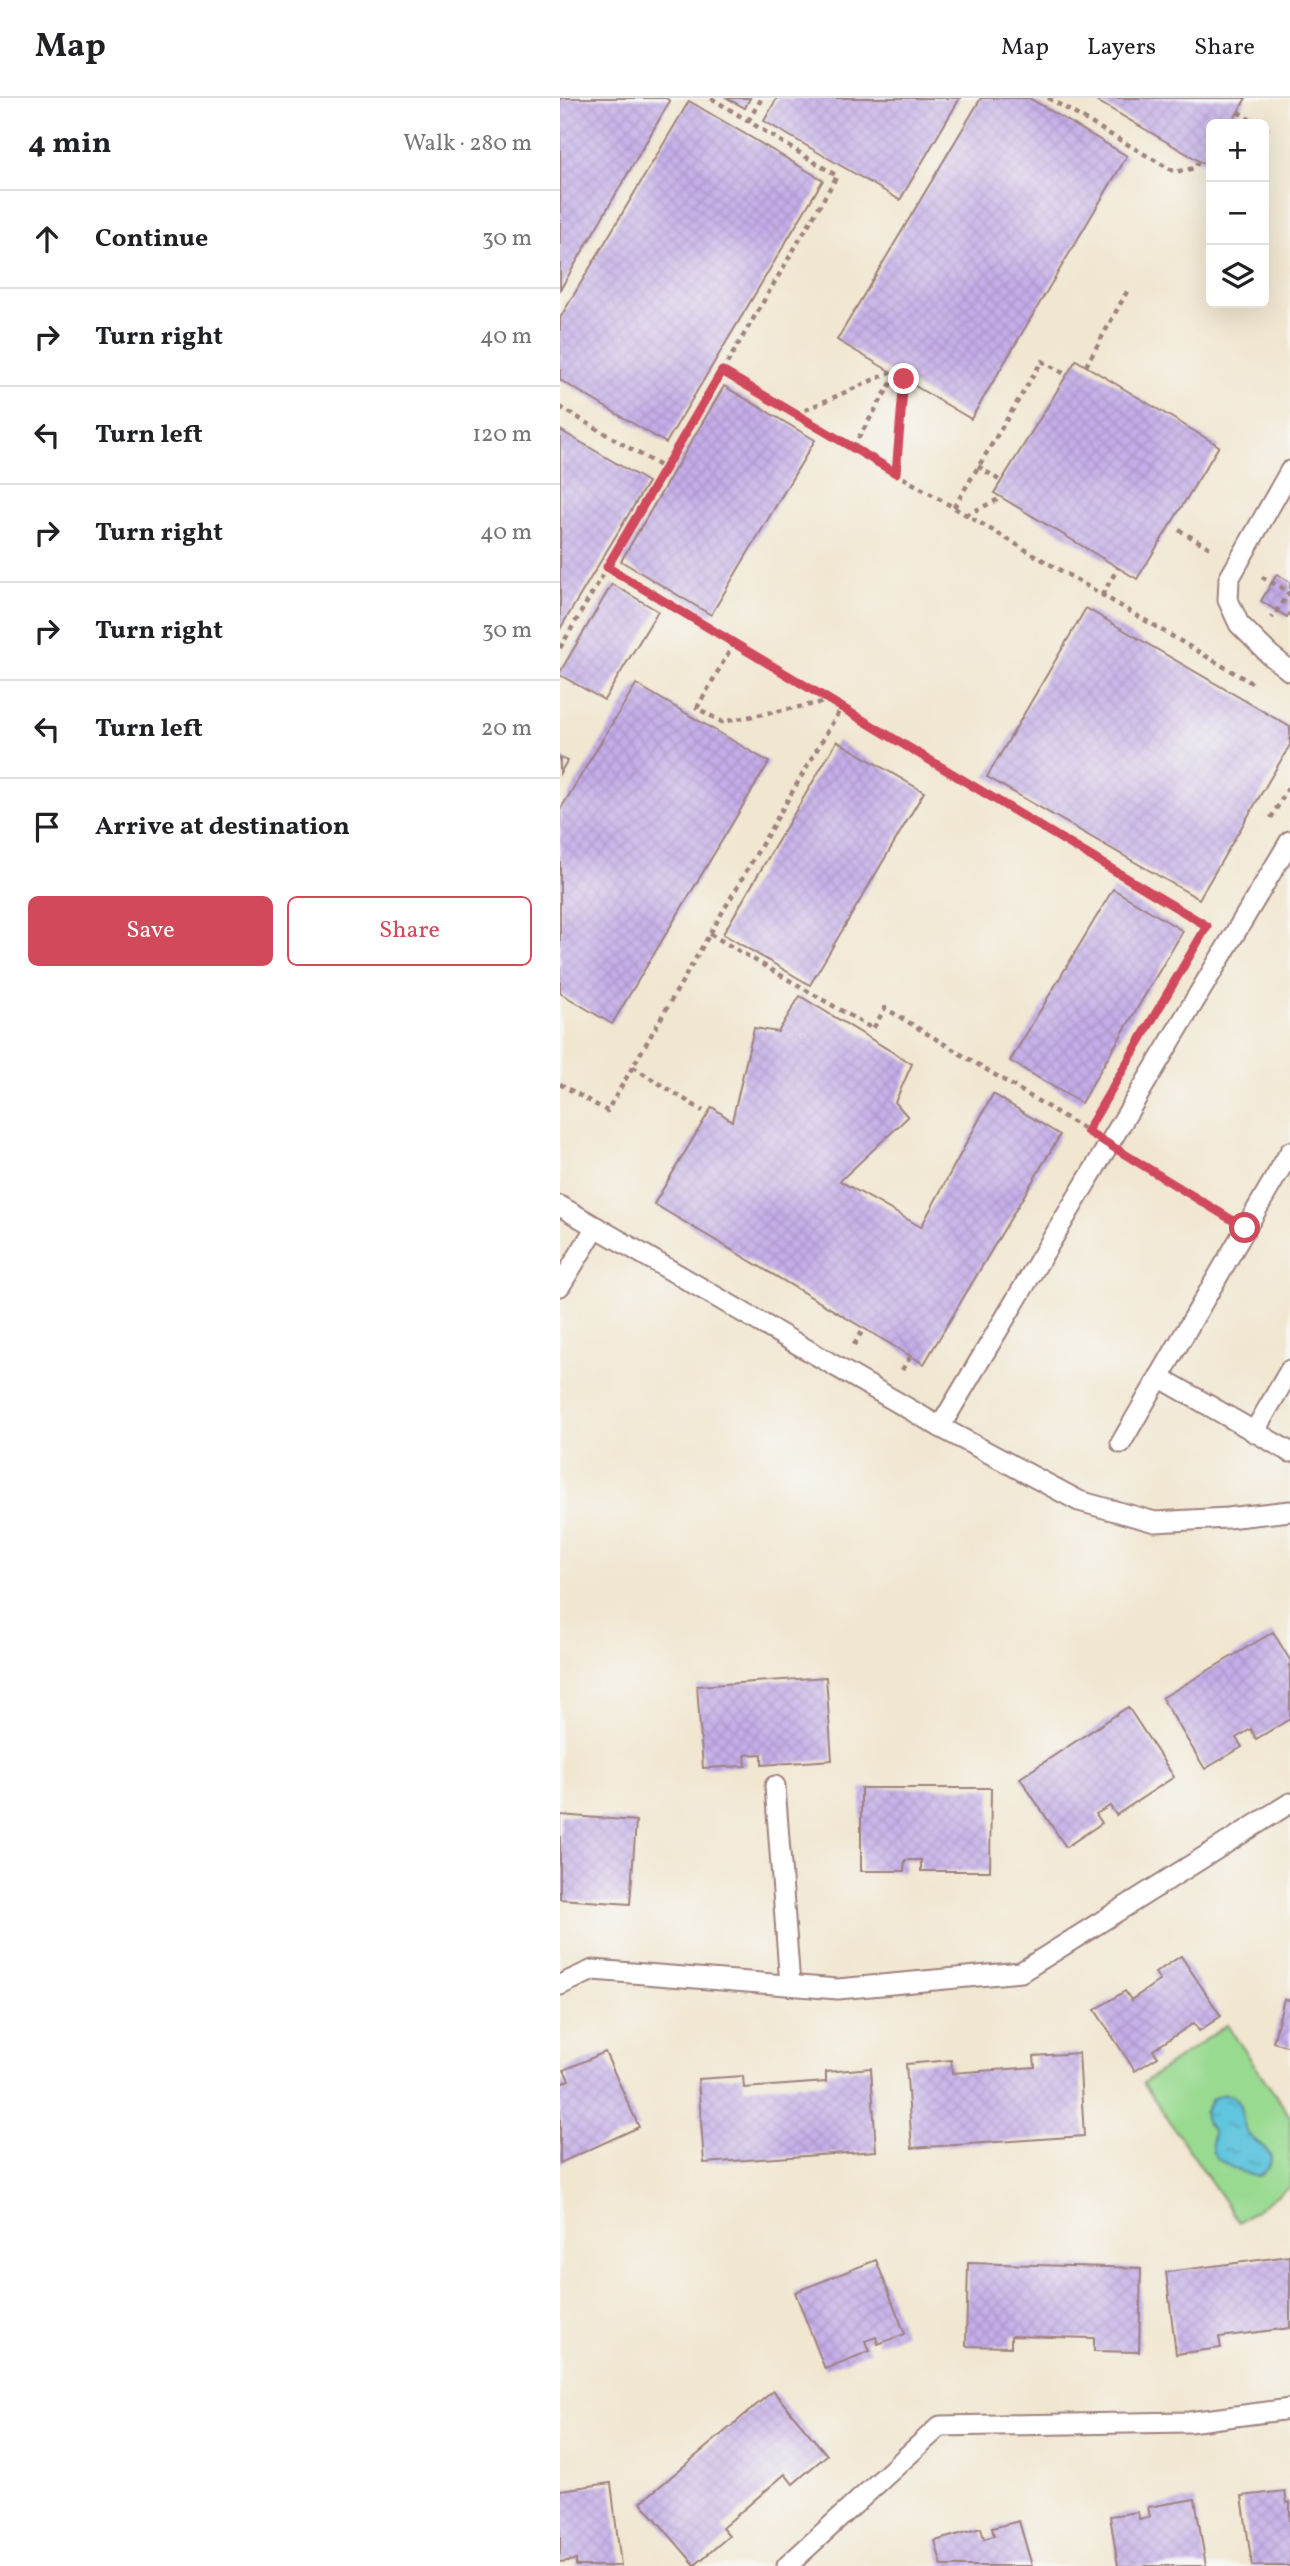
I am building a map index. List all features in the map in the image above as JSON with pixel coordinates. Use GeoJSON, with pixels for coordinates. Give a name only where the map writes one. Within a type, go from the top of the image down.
{"type":"FeatureCollection","features":[{"type":"Feature","properties":{"kind":"lane"},"geometry":{"type":"LineString","coordinates":[[1290,471],[1229,579],[1228,600],[1239,624],[1290,671]]}},
{"type":"Feature","properties":{"kind":"lane"},"geometry":{"type":"LineString","coordinates":[[940,1427],[1290,841]]}},
{"type":"Feature","properties":{"kind":"lane"},"geometry":{"type":"LineString","coordinates":[[1121,1443],[1290,1152]]}},
{"type":"Feature","properties":{"kind":"lane"},"geometry":{"type":"LineString","coordinates":[[560,1206],[940,1427],[1079,1501],[1156,1522],[1290,1511]]}},
{"type":"Feature","properties":{"kind":"lane"},"geometry":{"type":"LineString","coordinates":[[560,1286],[596,1227]]}},
{"type":"Feature","properties":{"kind":"lane"},"geometry":{"type":"LineString","coordinates":[[1254,1432],[1290,1370]]}},
{"type":"Feature","properties":{"kind":"lane"},"geometry":{"type":"LineString","coordinates":[[1159,1377],[1290,1452]]}},
{"type":"Feature","properties":{"kind":"lane"},"geometry":{"type":"LineString","coordinates":[[775,1786],[790,1985]]}},
{"type":"Feature","properties":{"kind":"lane"},"geometry":{"type":"LineString","coordinates":[[560,1985],[593,1970],[838,1989],[1020,1972],[1290,1803]]}},
{"type":"Feature","properties":{"kind":"lane"},"geometry":{"type":"LineString","coordinates":[[787,2566],[940,2426],[1189,2422],[1290,2409]]}},
{"type":"Feature","properties":{"kind":"path"},"geometry":{"type":"LineString","coordinates":[[560,648],[837,176],[711,98]]}},
{"type":"Feature","properties":{"kind":"path"},"geometry":{"type":"LineString","coordinates":[[748,121],[762,98]]}},
{"type":"Feature","properties":{"kind":"path"},"geometry":{"type":"LineString","coordinates":[[1048,98],[1175,172],[1195,168],[1198,162]]}},
{"type":"Feature","properties":{"kind":"path"},"geometry":{"type":"LineString","coordinates":[[1058,104],[1062,98]]}},
{"type":"Feature","properties":{"kind":"path"},"geometry":{"type":"LineString","coordinates":[[1238,112],[1249,119]]}},
{"type":"Feature","properties":{"kind":"path"},"geometry":{"type":"LineString","coordinates":[[1086,366],[1129,288]]}},
{"type":"Feature","properties":{"kind":"path"},"geometry":{"type":"LineString","coordinates":[[954,507],[1042,361],[1068,375]]}},
{"type":"Feature","properties":{"kind":"path"},"geometry":{"type":"LineString","coordinates":[[722,371],[1258,686]]}},
{"type":"Feature","properties":{"kind":"path"},"geometry":{"type":"LineString","coordinates":[[796,414],[894,374],[853,447]]}},
{"type":"Feature","properties":{"kind":"path"},"geometry":{"type":"LineString","coordinates":[[896,473],[904,379]]}},
{"type":"Feature","properties":{"kind":"path"},"geometry":{"type":"LineString","coordinates":[[560,407],[665,469]]}},
{"type":"Feature","properties":{"kind":"path"},"geometry":{"type":"LineString","coordinates":[[978,467],[1002,482]]}},
{"type":"Feature","properties":{"kind":"path"},"geometry":{"type":"LineString","coordinates":[[966,514],[1001,498]]}},
{"type":"Feature","properties":{"kind":"path"},"geometry":{"type":"LineString","coordinates":[[607,567],[1207,926]]}},
{"type":"Feature","properties":{"kind":"path"},"geometry":{"type":"LineString","coordinates":[[1102,595],[1118,568]]}},
{"type":"Feature","properties":{"kind":"path"},"geometry":{"type":"LineString","coordinates":[[734,643],[697,708],[722,722],[830,701]]}},
{"type":"Feature","properties":{"kind":"path"},"geometry":{"type":"LineString","coordinates":[[560,1084],[607,1111],[841,707]]}},
{"type":"Feature","properties":{"kind":"path"},"geometry":{"type":"LineString","coordinates":[[1269,820],[1290,785]]}},
{"type":"Feature","properties":{"kind":"path"},"geometry":{"type":"LineString","coordinates":[[1200,938],[1214,914]]}},
{"type":"Feature","properties":{"kind":"path"},"geometry":{"type":"LineString","coordinates":[[710,934],[873,1029],[885,1008],[1245,1228]]}},
{"type":"Feature","properties":{"kind":"path"},"geometry":{"type":"LineString","coordinates":[[633,1067],[703,1111]]}},
{"type":"Feature","properties":{"kind":"path"},"geometry":{"type":"LineString","coordinates":[[843,1339],[855,1345],[864,1328]]}},
{"type":"Feature","properties":{"kind":"path"},"geometry":{"type":"LineString","coordinates":[[911,1356],[900,1373],[911,1378]]}},
{"type":"Feature","properties":{"kind":"green space"},"geometry":{"type":"Polygon","coordinates":[[[1227,2025],[1290,2116],[1290,2186],[1239,2222],[1143,2083],[1227,2025]]]}},
{"type":"Feature","properties":{"kind":"water"},"geometry":{"type":"Polygon","coordinates":[[[1229,2095],[1239,2101],[1246,2130],[1270,2155],[1268,2168],[1259,2176],[1235,2169],[1214,2154],[1213,2131],[1206,2122],[1204,2113],[1212,2099],[1229,2095]]]}},
{"type":"Feature","properties":{"kind":"building"},"geometry":{"type":"Polygon","coordinates":[[[560,98],[666,98],[670,101],[560,290],[560,98]]]}},
{"type":"Feature","properties":{"kind":"building"},"geometry":{"type":"Polygon","coordinates":[[[727,98],[750,98],[745,108],[727,98]]]}},
{"type":"Feature","properties":{"kind":"building"},"geometry":{"type":"Polygon","coordinates":[[[777,98],[960,98],[900,200],[764,121],[777,98]]]}},
{"type":"Feature","properties":{"kind":"building"},"geometry":{"type":"Polygon","coordinates":[[[981,98],[1029,98],[1127,156],[971,419],[837,340],[981,98]]]}},
{"type":"Feature","properties":{"kind":"building"},"geometry":{"type":"Polygon","coordinates":[[[1092,98],[1246,98],[1234,119],[1206,119],[1206,165],[1092,98]]]}},
{"type":"Feature","properties":{"kind":"building"},"geometry":{"type":"Polygon","coordinates":[[[689,101],[823,180],[666,443],[560,380],[560,318],[689,101]]]}},
{"type":"Feature","properties":{"kind":"building"},"geometry":{"type":"Polygon","coordinates":[[[1076,360],[1219,446],[1137,579],[994,493],[1076,360]]]}},
{"type":"Feature","properties":{"kind":"building"},"geometry":{"type":"Polygon","coordinates":[[[724,386],[815,440],[711,615],[621,561],[724,386]]]}},
{"type":"Feature","properties":{"kind":"building"},"geometry":{"type":"Polygon","coordinates":[[[560,430],[648,482],[560,629],[560,430]]]}},
{"type":"Feature","properties":{"kind":"building"},"geometry":{"type":"Polygon","coordinates":[[[1277,574],[1290,582],[1290,611],[1287,617],[1261,601],[1277,574]]]}},
{"type":"Feature","properties":{"kind":"building"},"geometry":{"type":"Polygon","coordinates":[[[612,584],[658,611],[604,700],[560,675],[560,672],[612,584]]]}},
{"type":"Feature","properties":{"kind":"building"},"geometry":{"type":"Polygon","coordinates":[[[1086,608],[1290,727],[1290,745],[1199,899],[987,777],[1086,608]]]}},
{"type":"Feature","properties":{"kind":"building"},"geometry":{"type":"Polygon","coordinates":[[[636,684],[769,762],[612,1024],[560,993],[560,810],[636,684]]]}},
{"type":"Feature","properties":{"kind":"building"},"geometry":{"type":"Polygon","coordinates":[[[837,741],[924,792],[810,985],[723,934],[837,741]]]}},
{"type":"Feature","properties":{"kind":"building"},"geometry":{"type":"Polygon","coordinates":[[[560,757],[567,761],[560,773],[560,757]]]}},
{"type":"Feature","properties":{"kind":"building"},"geometry":{"type":"Polygon","coordinates":[[[1113,889],[1183,931],[1081,1103],[1010,1061],[1113,889]]]}},
{"type":"Feature","properties":{"kind":"building"},"geometry":{"type":"Polygon","coordinates":[[[800,996],[912,1064],[895,1102],[908,1117],[840,1181],[921,1227],[993,1094],[1060,1135],[924,1364],[654,1204],[712,1107],[732,1121],[754,1028],[778,1032],[800,996]]]}},
{"type":"Feature","properties":{"kind":"building"},"geometry":{"type":"Polygon","coordinates":[[[1273,1632],[1290,1660],[1290,1719],[1256,1739],[1251,1729],[1236,1738],[1242,1747],[1205,1769],[1162,1698],[1273,1632]]]}},
{"type":"Feature","properties":{"kind":"building"},"geometry":{"type":"Polygon","coordinates":[[[826,1677],[832,1760],[762,1765],[762,1754],[745,1755],[746,1766],[703,1768],[697,1686],[826,1677]]]}},
{"type":"Feature","properties":{"kind":"building"},"geometry":{"type":"Polygon","coordinates":[[[1128,1707],[1174,1777],[1116,1815],[1110,1806],[1096,1814],[1102,1823],[1066,1847],[1020,1778],[1128,1707]]]}},
{"type":"Feature","properties":{"kind":"building"},"geometry":{"type":"Polygon","coordinates":[[[861,1788],[991,1788],[990,1871],[921,1871],[921,1860],[905,1860],[904,1871],[861,1871],[861,1788]]]}},
{"type":"Feature","properties":{"kind":"building"},"geometry":{"type":"Polygon","coordinates":[[[560,1815],[636,1821],[630,1904],[560,1899],[560,1815]]]}},
{"type":"Feature","properties":{"kind":"building"},"geometry":{"type":"Polygon","coordinates":[[[1181,1956],[1221,2016],[1199,2031],[1194,2023],[1153,2050],[1158,2057],[1135,2071],[1095,2010],[1125,1991],[1131,2000],[1160,1980],[1155,1973],[1181,1956]]]}},
{"type":"Feature","properties":{"kind":"building"},"geometry":{"type":"Polygon","coordinates":[[[1284,1999],[1290,2000],[1290,2047],[1273,2042],[1284,1999]]]}},
{"type":"Feature","properties":{"kind":"building"},"geometry":{"type":"Polygon","coordinates":[[[605,2052],[639,2127],[560,2163],[560,2084],[569,2080],[564,2070],[605,2052]]]}},
{"type":"Feature","properties":{"kind":"building"},"geometry":{"type":"Polygon","coordinates":[[[1079,2053],[1084,2136],[912,2148],[906,2064],[951,2060],[952,2073],[1035,2067],[1034,2056],[1079,2053]]]}},
{"type":"Feature","properties":{"kind":"building"},"geometry":{"type":"Polygon","coordinates":[[[871,2068],[876,2151],[704,2163],[698,2079],[743,2076],[744,2088],[826,2082],[826,2072],[871,2068]]]}},
{"type":"Feature","properties":{"kind":"building"},"geometry":{"type":"Polygon","coordinates":[[[1290,2256],[1290,2328],[1219,2337],[1221,2348],[1176,2354],[1166,2272],[1290,2256]]]}},
{"type":"Feature","properties":{"kind":"building"},"geometry":{"type":"Polygon","coordinates":[[[876,2260],[905,2334],[878,2344],[876,2337],[865,2341],[870,2351],[825,2369],[795,2292],[876,2260]]]}},
{"type":"Feature","properties":{"kind":"building"},"geometry":{"type":"Polygon","coordinates":[[[968,2263],[1141,2268],[1139,2352],[1094,2351],[1094,2338],[1011,2336],[1011,2347],[966,2346],[968,2263]]]}},
{"type":"Feature","properties":{"kind":"building"},"geometry":{"type":"Polygon","coordinates":[[[773,2391],[827,2455],[793,2484],[785,2474],[722,2528],[729,2536],[695,2565],[641,2502],[773,2391]]]}},
{"type":"Feature","properties":{"kind":"building"},"geometry":{"type":"Polygon","coordinates":[[[611,2483],[621,2566],[576,2566],[576,2560],[560,2562],[560,2490],[611,2483]]]}},
{"type":"Feature","properties":{"kind":"building"},"geometry":{"type":"Polygon","coordinates":[[[1285,2491],[1287,2503],[1290,2502],[1290,2566],[1252,2566],[1242,2496],[1285,2491]]]}},
{"type":"Feature","properties":{"kind":"building"},"geometry":{"type":"Polygon","coordinates":[[[1195,2499],[1206,2566],[1118,2566],[1110,2516],[1138,2512],[1139,2519],[1150,2517],[1148,2507],[1195,2499]]]}},
{"type":"Feature","properties":{"kind":"building"},"geometry":{"type":"Polygon","coordinates":[[[1019,2521],[1032,2566],[942,2566],[935,2541],[981,2528],[984,2539],[994,2536],[992,2528],[1019,2521]]]}},
{"type":"Feature","properties":{"kind":"route"},"geometry":{"type":"LineString","coordinates":[[904,379],[896,473],[722,371],[607,567],[1207,926],[1087,1131],[1245,1228]]}}]}
